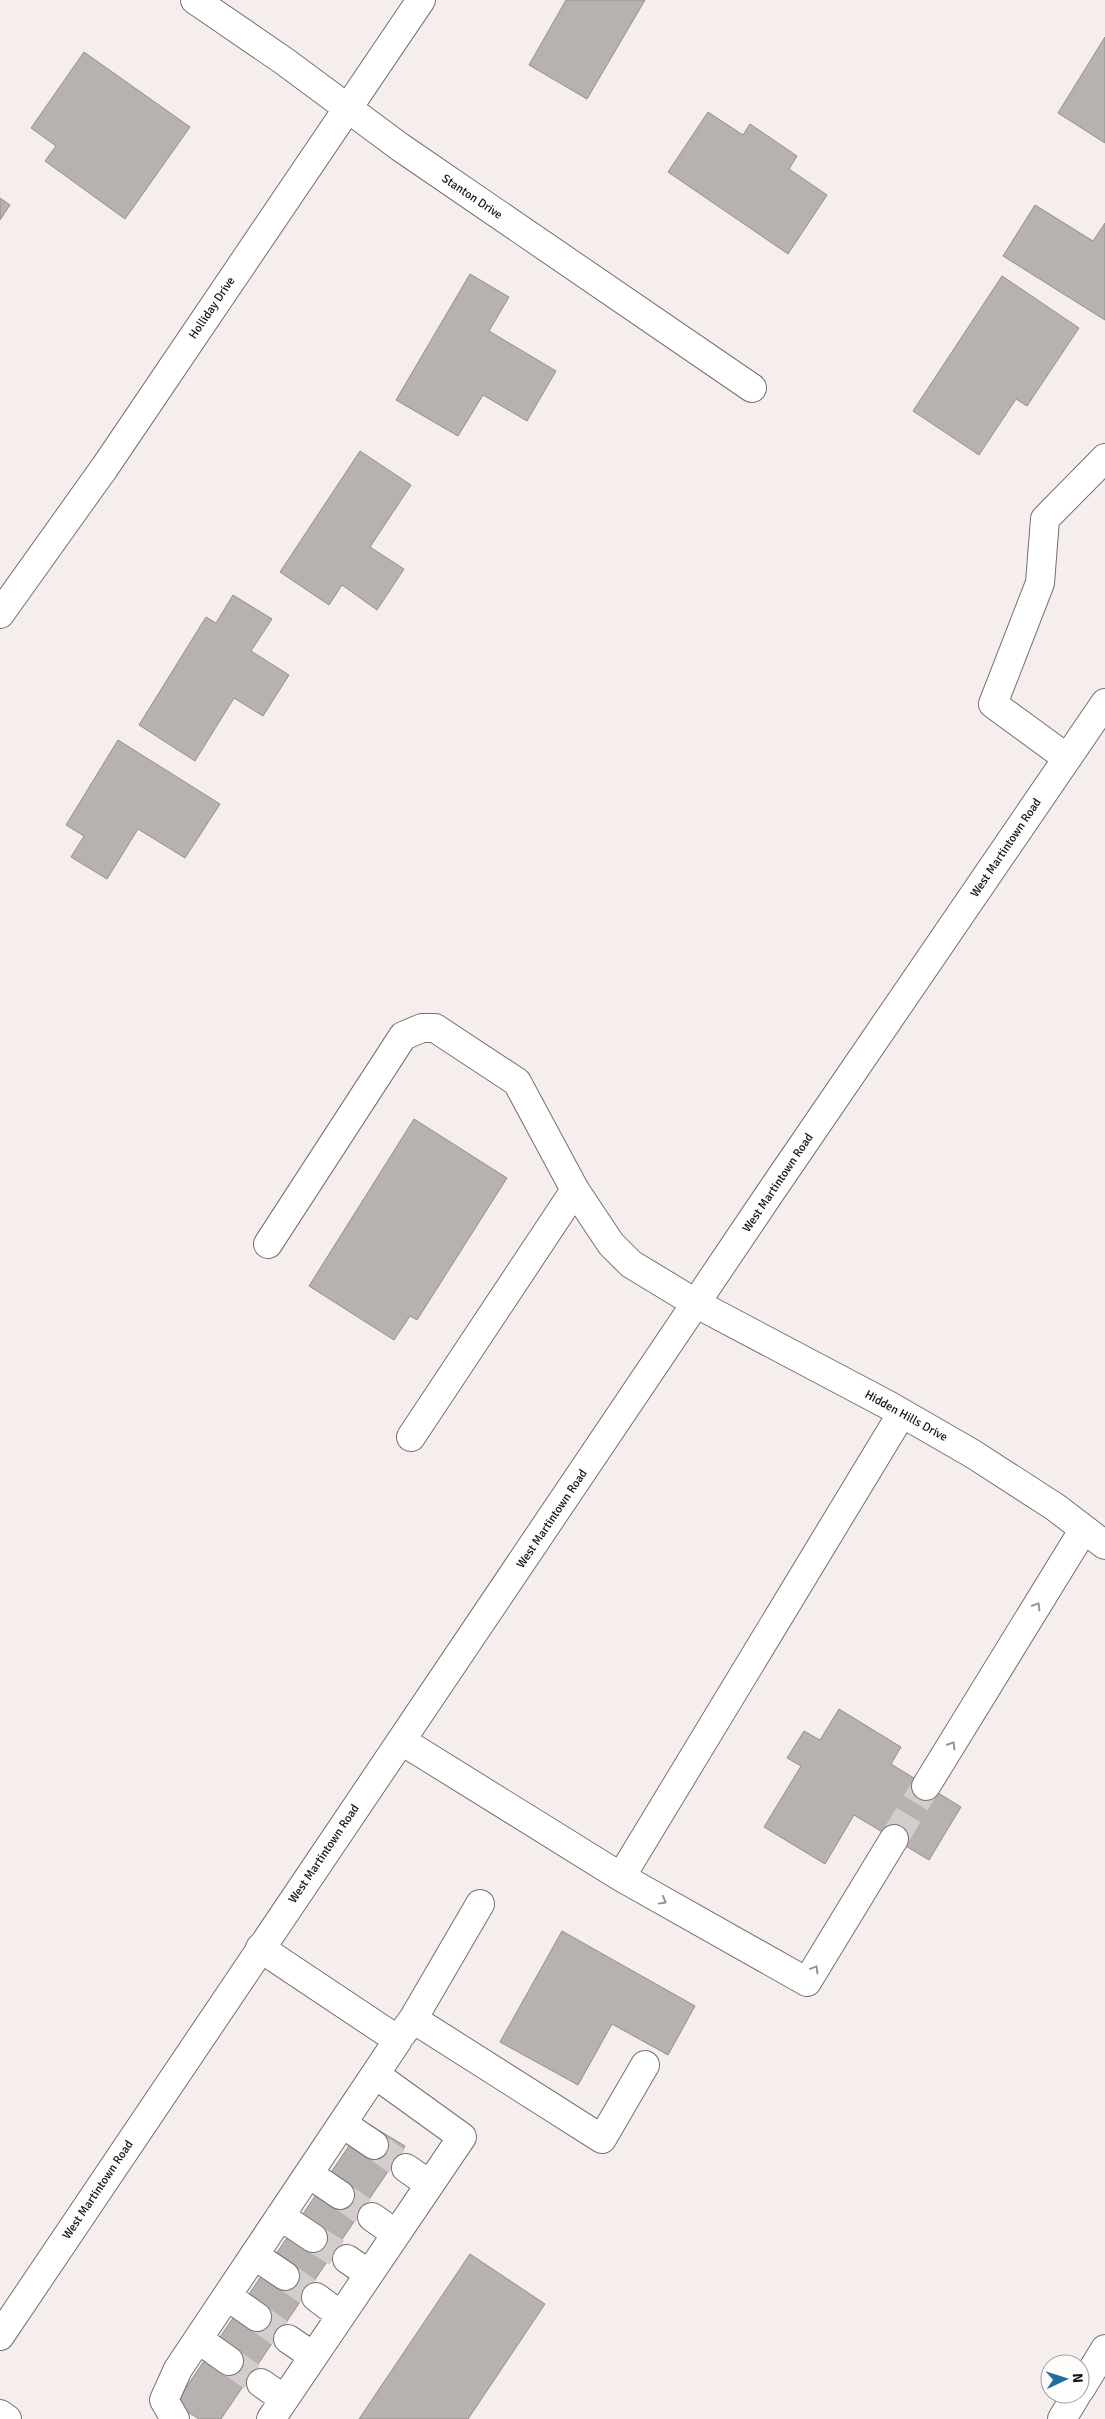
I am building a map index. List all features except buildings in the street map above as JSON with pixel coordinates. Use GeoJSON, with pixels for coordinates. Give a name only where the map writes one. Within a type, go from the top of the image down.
{"type":"FeatureCollection","features":[{"type":"Feature","properties":{"kind":"street","name":"Stanton Drive"},"geometry":{"type":"LineString","coordinates":[[195,0],[408,153],[752,388]]}},
{"type":"Feature","properties":{"kind":"street","name":"Holliday Drive"},"geometry":{"type":"LineString","coordinates":[[0,614],[105,467],[421,0]]}},
{"type":"Feature","properties":{"kind":"street"},"geometry":{"type":"LineString","coordinates":[[1067,758],[993,704],[1040,583],[1045,519],[1105,458]]}},
{"type":"Feature","properties":{"kind":"street","name":"West Martintown Road"},"geometry":{"type":"LineString","coordinates":[[0,2336],[260,1948],[1105,703]]}},
{"type":"Feature","properties":{"kind":"street","name":"Hidden Hills Drive"},"geometry":{"type":"LineString","coordinates":[[268,1244],[403,1036],[422,1028],[435,1028],[517,1082],[575,1190],[611,1244],[631,1264],[697,1304],[902,1413],[973,1454],[1055,1507],[1094,1537]]}},
{"type":"Feature","properties":{"kind":"street"},"geometry":{"type":"LineString","coordinates":[[411,1437],[575,1190]]}},
{"type":"Feature","properties":{"kind":"street"},"geometry":{"type":"LineString","coordinates":[[621,1877],[902,1413]]}},
{"type":"Feature","properties":{"kind":"street"},"geometry":{"type":"LineString","coordinates":[[926,1786],[1094,1537]]}},
{"type":"Feature","properties":{"kind":"street"},"geometry":{"type":"LineString","coordinates":[[402,1740],[621,1877],[807,1982],[894,1839]]}},
{"type":"Feature","properties":{"kind":"street"},"geometry":{"type":"LineString","coordinates":[[175,2419],[164,2400],[178,2369],[406,2030],[480,1904]]}},
{"type":"Feature","properties":{"kind":"street"},"geometry":{"type":"LineString","coordinates":[[260,1948],[602,2139],[645,2065]]}},
{"type":"Feature","properties":{"kind":"street"},"geometry":{"type":"LineString","coordinates":[[261,2382],[278,2409],[340,2315],[358,2267],[396,2234],[462,2137],[376,2075]]}},
{"type":"Feature","properties":{"kind":"street"},"geometry":{"type":"LineString","coordinates":[[344,2124],[374,2145]]}},
{"type":"Feature","properties":{"kind":"street"},"geometry":{"type":"LineString","coordinates":[[406,2168],[429,2184]]}},
{"type":"Feature","properties":{"kind":"street"},"geometry":{"type":"LineString","coordinates":[[310,2174],[340,2195]]}},
{"type":"Feature","properties":{"kind":"street"},"geometry":{"type":"LineString","coordinates":[[280,2216],[313,2238]]}},
{"type":"Feature","properties":{"kind":"street"},"geometry":{"type":"LineString","coordinates":[[372,2217],[396,2234]]}},
{"type":"Feature","properties":{"kind":"street"},"geometry":{"type":"LineString","coordinates":[[254,2255],[285,2276]]}},
{"type":"Feature","properties":{"kind":"street"},"geometry":{"type":"LineString","coordinates":[[227,2296],[257,2317]]}},
{"type":"Feature","properties":{"kind":"street"},"geometry":{"type":"LineString","coordinates":[[316,2298],[340,2315]]}},
{"type":"Feature","properties":{"kind":"street"},"geometry":{"type":"LineString","coordinates":[[198,2340],[229,2361]]}},
{"type":"Feature","properties":{"kind":"street"},"geometry":{"type":"LineString","coordinates":[[288,2340],[313,2356]]}},
{"type":"Feature","properties":{"kind":"street"},"geometry":{"type":"LineString","coordinates":[[1090,2374],[1105,2349]]}},
{"type":"Feature","properties":{"kind":"street"},"geometry":{"type":"LineString","coordinates":[[1062,2419],[1071,2404]]}},
{"type":"Feature","properties":{"kind":"street"},"geometry":{"type":"LineString","coordinates":[[0,2414],[7,2419]]}},
{"type":"Feature","properties":{"kind":"tunnel"},"geometry":{"type":"LineString","coordinates":[[894,1839],[926,1786]]}},
{"type":"Feature","properties":{"kind":"tunnel"},"geometry":{"type":"LineString","coordinates":[[374,2145],[406,2168]]}},
{"type":"Feature","properties":{"kind":"tunnel"},"geometry":{"type":"LineString","coordinates":[[340,2195],[372,2217]]}},
{"type":"Feature","properties":{"kind":"tunnel"},"geometry":{"type":"LineString","coordinates":[[313,2238],[347,2259]]}},
{"type":"Feature","properties":{"kind":"tunnel"},"geometry":{"type":"LineString","coordinates":[[285,2276],[316,2297]]}},
{"type":"Feature","properties":{"kind":"tunnel"},"geometry":{"type":"LineString","coordinates":[[257,2317],[288,2339]]}},
{"type":"Feature","properties":{"kind":"tunnel"},"geometry":{"type":"LineString","coordinates":[[229,2361],[261,2383]]}}]}
